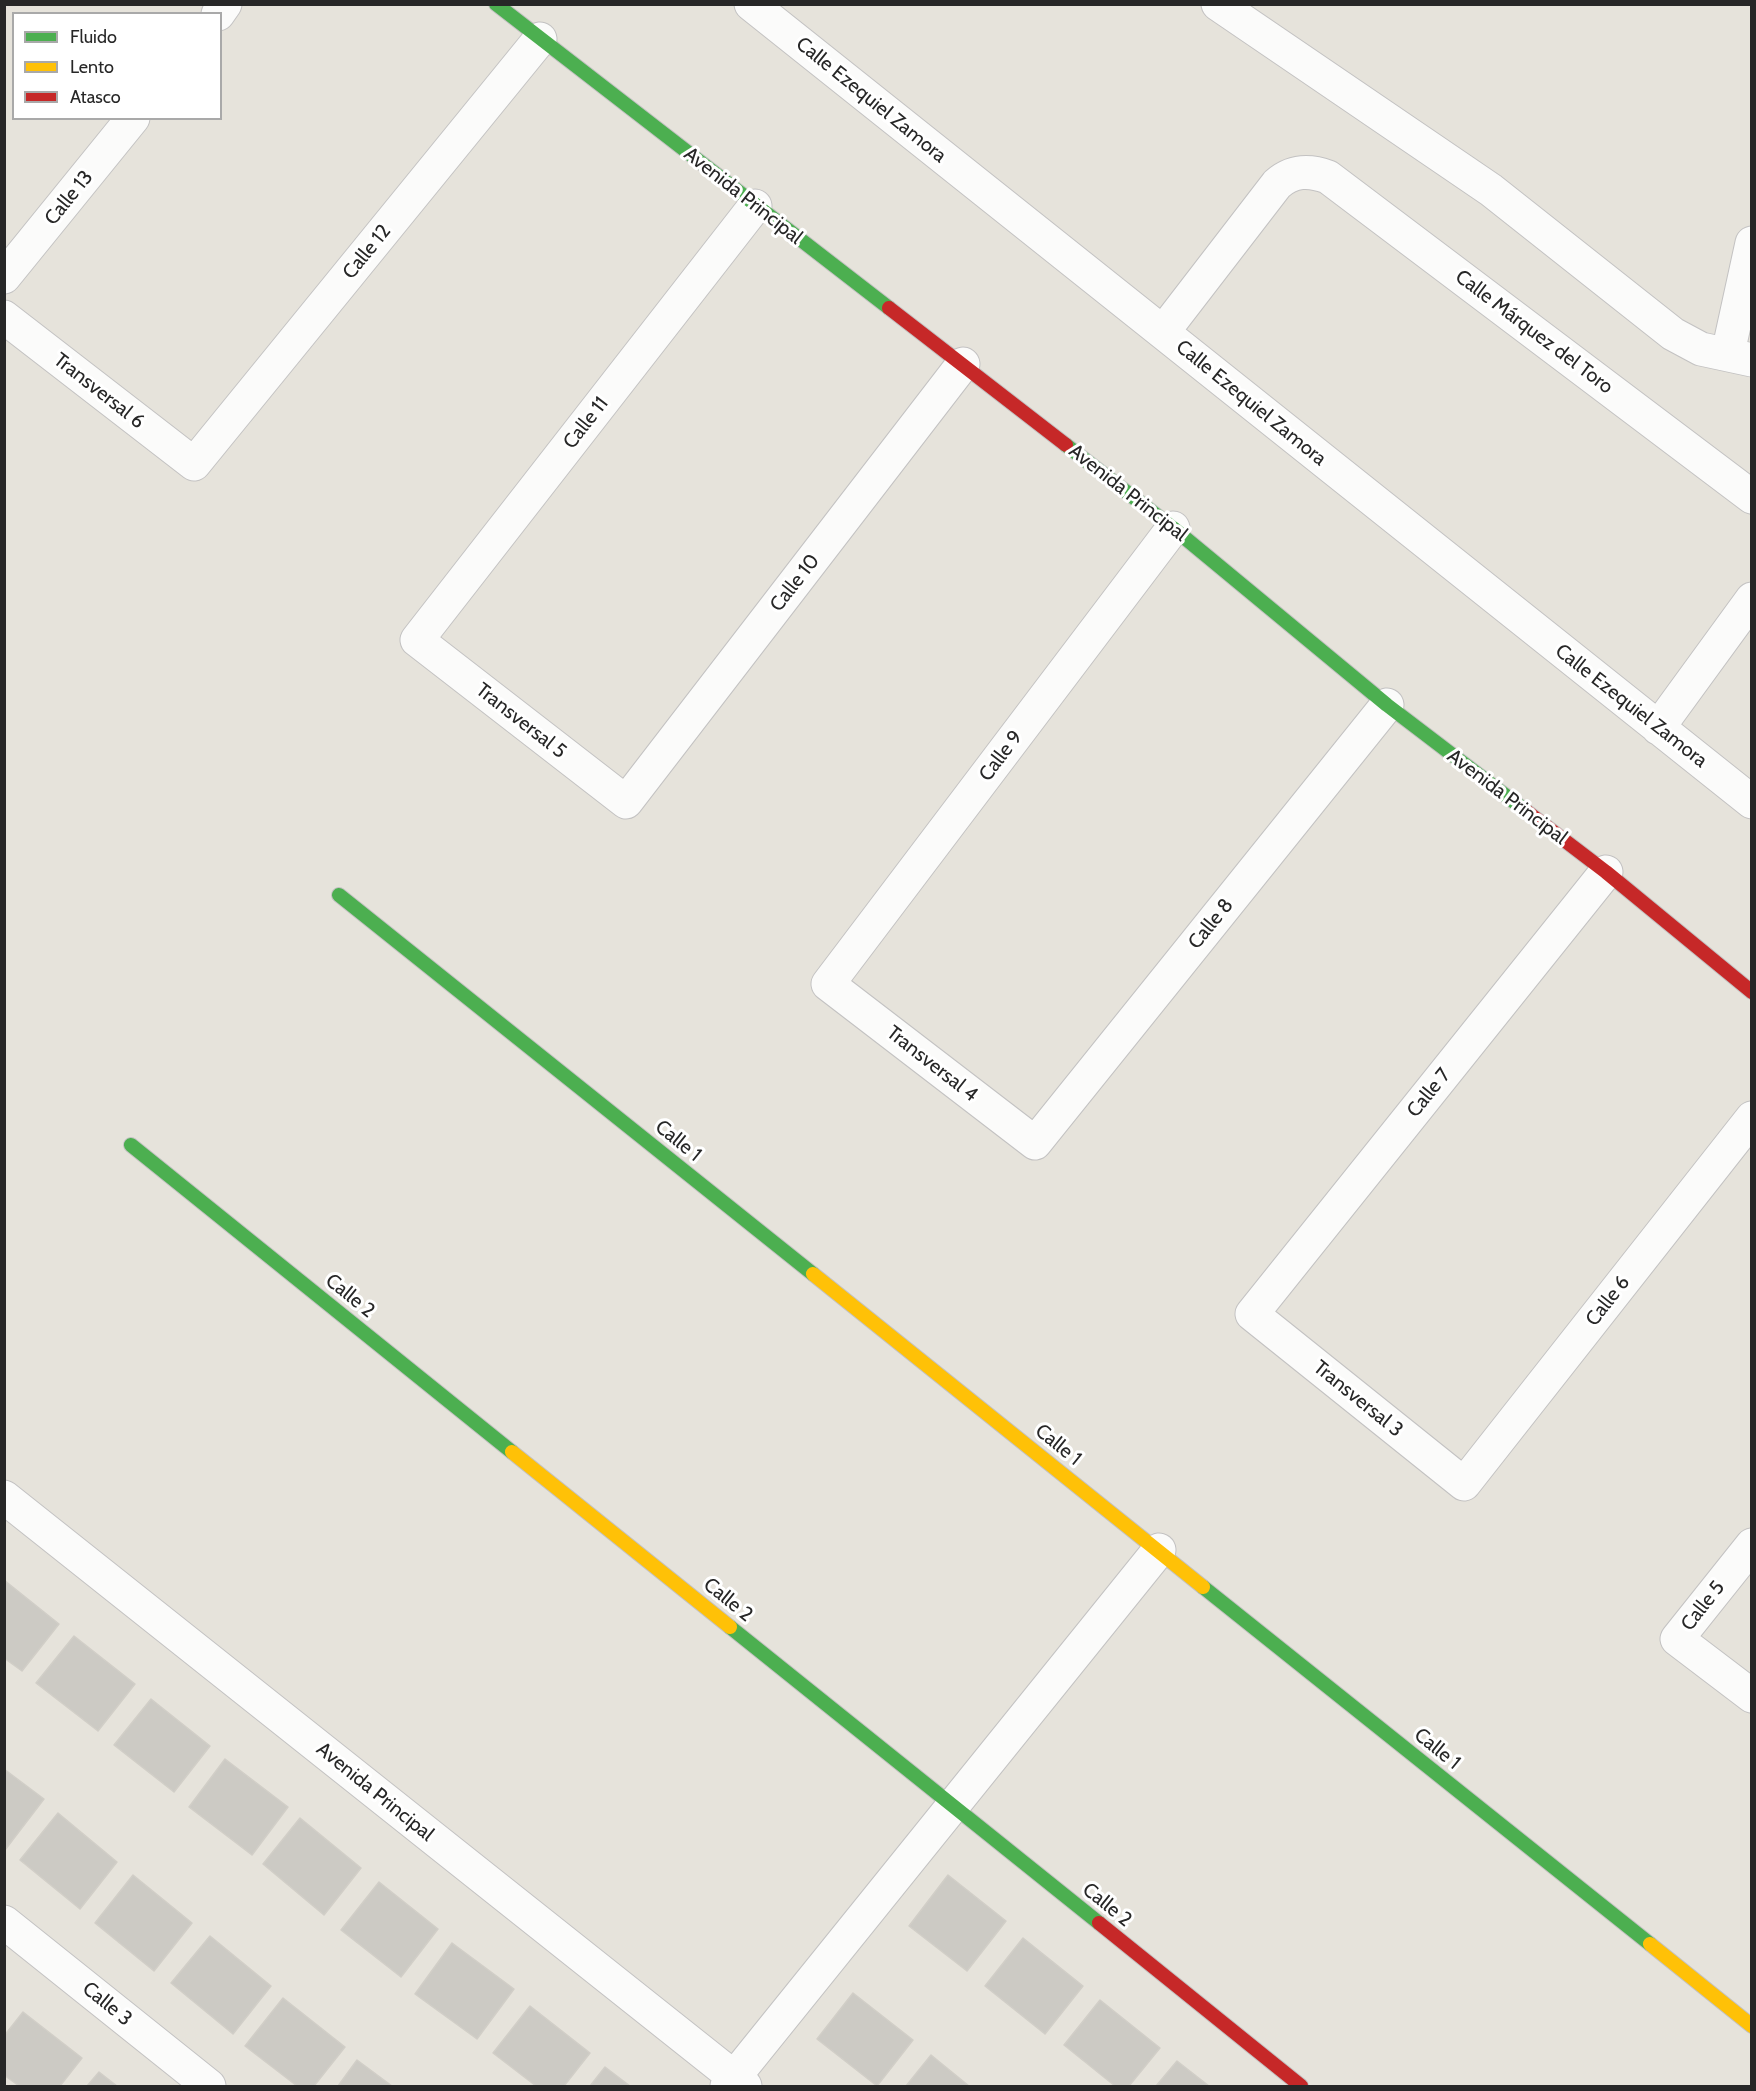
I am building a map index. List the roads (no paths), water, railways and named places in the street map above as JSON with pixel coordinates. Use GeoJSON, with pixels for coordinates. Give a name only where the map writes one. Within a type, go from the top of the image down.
{"type":"FeatureCollection","features":[{"type":"Feature","properties":{"kind":"street","name":"Avenida Principal"},"geometry":{"type":"LineString","coordinates":[[496,4],[1173,528],[1387,705],[1606,872],[1752,992]]}},
{"type":"Feature","properties":{"kind":"street","name":"Calle Ezequiel Zamora"},"geometry":{"type":"LineString","coordinates":[[751,4],[1752,802]]}},
{"type":"Feature","properties":{"kind":"street"},"geometry":{"type":"LineString","coordinates":[[1218,4],[1491,190],[1673,334],[1701,349],[1740,356],[1752,243]]}},
{"type":"Feature","properties":{"kind":"street","name":"Calle 12"},"geometry":{"type":"LineString","coordinates":[[194,464],[540,39]]}},
{"type":"Feature","properties":{"kind":"street","name":"Calle 13"},"geometry":{"type":"LineString","coordinates":[[4,277],[131,120]]}},
{"type":"Feature","properties":{"kind":"street","name":"Calle Márquez del Toro"},"geometry":{"type":"LineString","coordinates":[[1163,332],[1277,184],[1293,174],[1314,171],[1328,177],[1752,497]]}},
{"type":"Feature","properties":{"kind":"street","name":"Calle 11"},"geometry":{"type":"LineString","coordinates":[[417,640],[755,206]]}},
{"type":"Feature","properties":{"kind":"street","name":"Transversal 6"},"geometry":{"type":"LineString","coordinates":[[4,317],[194,464]]}},
{"type":"Feature","properties":{"kind":"street","name":"Calle 10"},"geometry":{"type":"LineString","coordinates":[[626,802],[963,364]]}},
{"type":"Feature","properties":{"kind":"street","name":"Calle 9"},"geometry":{"type":"LineString","coordinates":[[828,984],[1173,528]]}},
{"type":"Feature","properties":{"kind":"street"},"geometry":{"type":"LineString","coordinates":[[1658,728],[1752,599]]}},
{"type":"Feature","properties":{"kind":"street","name":"Transversal 5"},"geometry":{"type":"LineString","coordinates":[[417,640],[626,802]]}},
{"type":"Feature","properties":{"kind":"street","name":"Calle 8"},"geometry":{"type":"LineString","coordinates":[[1035,1143],[1387,705]]}},
{"type":"Feature","properties":{"kind":"street","name":"Calle 7"},"geometry":{"type":"LineString","coordinates":[[1252,1314],[1606,872]]}},
{"type":"Feature","properties":{"kind":"street","name":"Calle 1"},"geometry":{"type":"LineString","coordinates":[[339,895],[1752,2026]]}},
{"type":"Feature","properties":{"kind":"street","name":"Transversal 4"},"geometry":{"type":"LineString","coordinates":[[828,984],[1035,1143]]}},
{"type":"Feature","properties":{"kind":"street","name":"Calle 6"},"geometry":{"type":"LineString","coordinates":[[1464,1484],[1752,1118]]}},
{"type":"Feature","properties":{"kind":"street","name":"Calle 2"},"geometry":{"type":"LineString","coordinates":[[131,1145],[1301,2086]]}},
{"type":"Feature","properties":{"kind":"street","name":"Transversal 3"},"geometry":{"type":"LineString","coordinates":[[1252,1314],[1464,1484]]}},
{"type":"Feature","properties":{"kind":"street","name":"Avenida Principal"},"geometry":{"type":"LineString","coordinates":[[4,1497],[735,2084]]}},
{"type":"Feature","properties":{"kind":"street","name":"Calle 5"},"geometry":{"type":"LineString","coordinates":[[1752,1545],[1677,1639],[1752,1696]]}},
{"type":"Feature","properties":{"kind":"street"},"geometry":{"type":"LineString","coordinates":[[735,2084],[953,1806],[1159,1550]]}},
{"type":"Feature","properties":{"kind":"street","name":"Calle 3"},"geometry":{"type":"LineString","coordinates":[[4,1922],[209,2086]]}}]}
